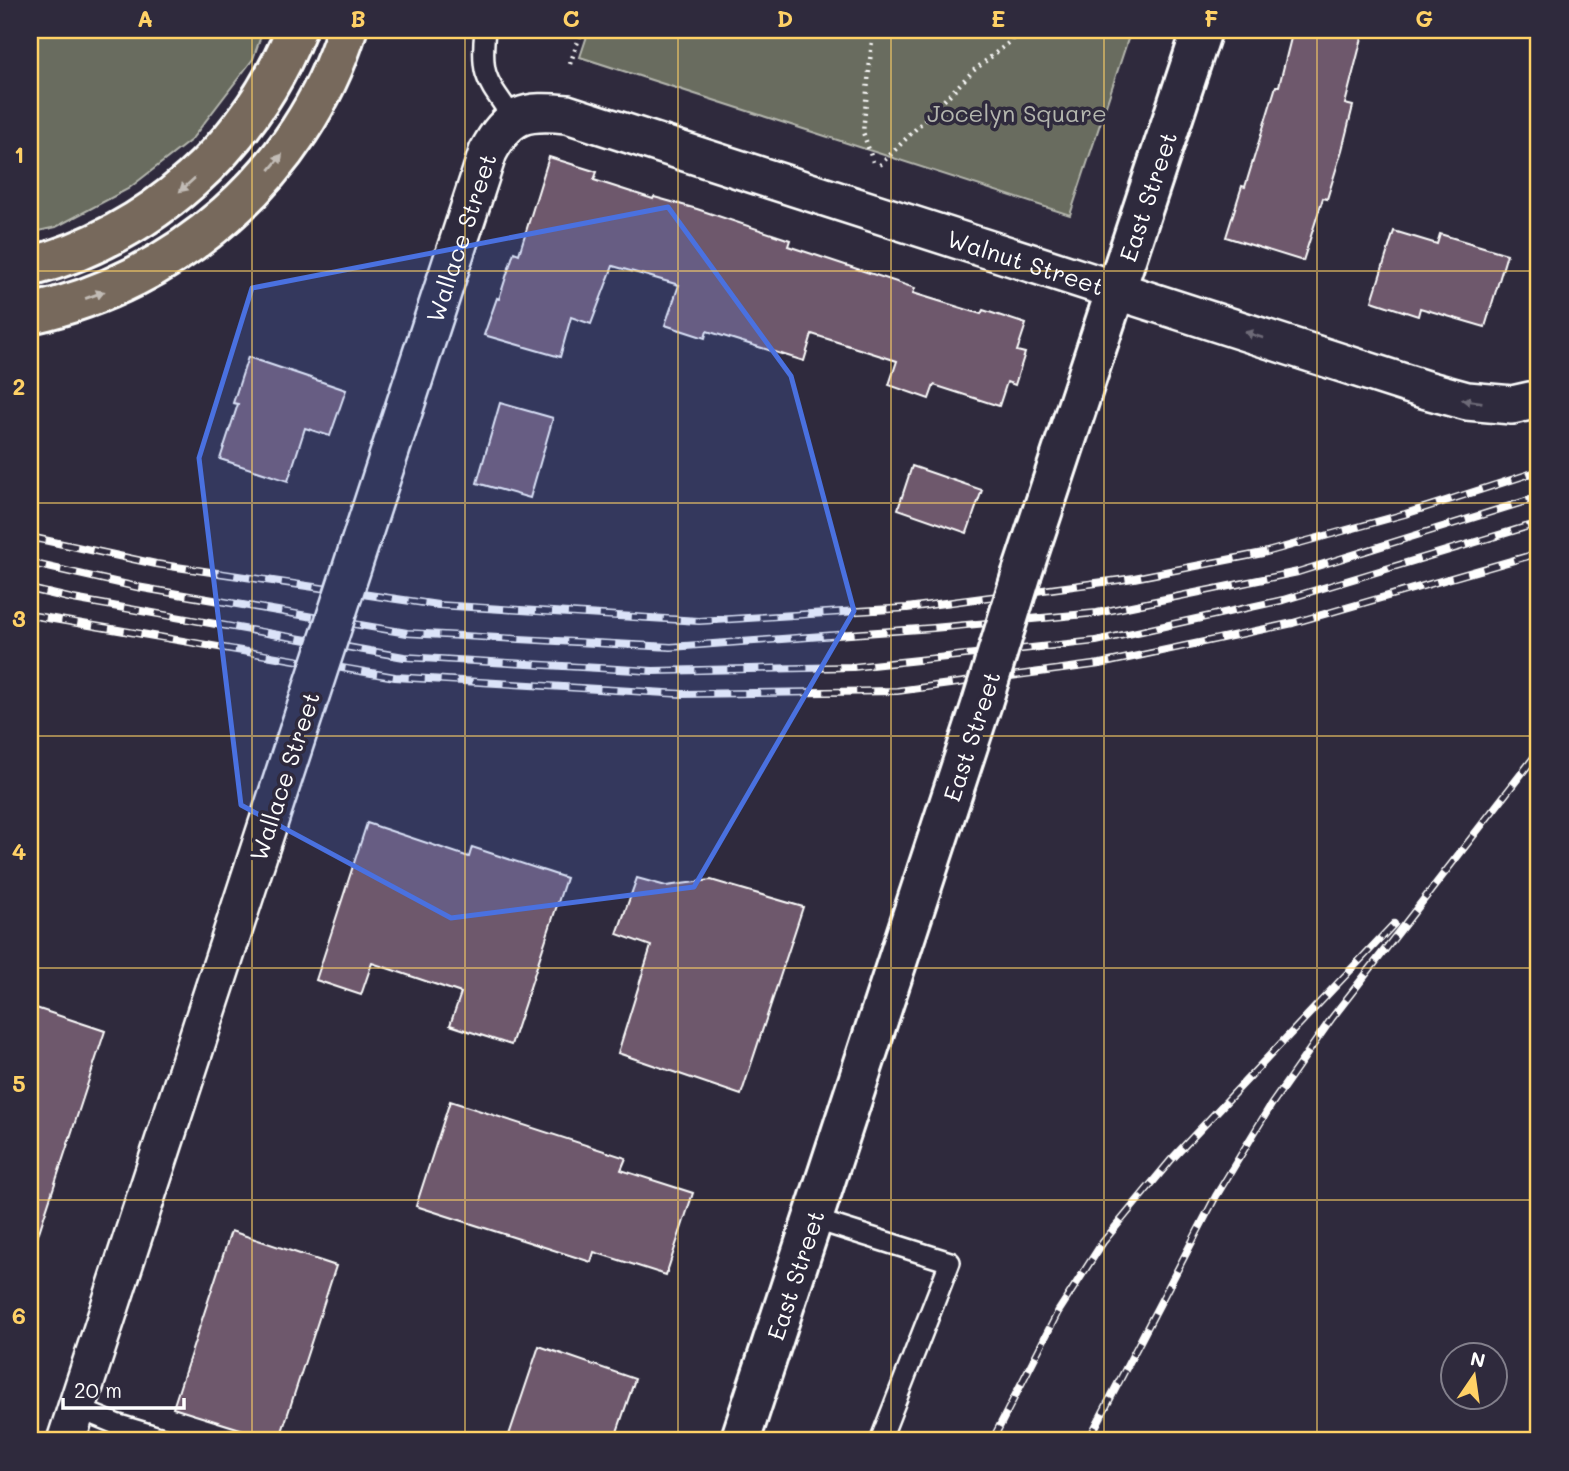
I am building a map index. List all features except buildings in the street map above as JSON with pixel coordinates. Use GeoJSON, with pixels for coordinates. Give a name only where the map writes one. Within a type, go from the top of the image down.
{"type":"FeatureCollection","features":[{"type":"Feature","properties":{"kind":"highway"},"geometry":{"type":"LineString","coordinates":[[30,267],[56,260],[110,238],[183,189],[212,161],[245,121],[278,67],[296,30]]}},
{"type":"Feature","properties":{"kind":"highway"},"geometry":{"type":"LineString","coordinates":[[30,314],[75,302],[124,283],[181,251],[213,226],[255,186],[299,131],[325,86],[347,30]]}},
{"type":"Feature","properties":{"kind":"main road","name":"East Street"},"geometry":{"type":"LineString","coordinates":[[740,1441],[1202,30]]}},
{"type":"Feature","properties":{"kind":"street","name":"Walnut Street"},"geometry":{"type":"LineString","coordinates":[[513,118],[542,112],[567,114],[1455,398],[1512,405],[1539,399]]}},
{"type":"Feature","properties":{"kind":"street","name":"Wallace Street"},"geometry":{"type":"LineString","coordinates":[[72,1425],[488,152],[499,132],[513,118]]}},
{"type":"Feature","properties":{"kind":"lane"},"geometry":{"type":"LineString","coordinates":[[485,30],[482,59],[485,76],[513,118]]}},
{"type":"Feature","properties":{"kind":"lane"},"geometry":{"type":"LineString","coordinates":[[813,1220],[950,1262],[880,1441]]}},
{"type":"Feature","properties":{"kind":"lane"},"geometry":{"type":"LineString","coordinates":[[72,1425],[116,1424],[173,1441]]}},
{"type":"Feature","properties":{"kind":"path"},"geometry":{"type":"LineString","coordinates":[[570,64],[582,30]]}},
{"type":"Feature","properties":{"kind":"path"},"geometry":{"type":"LineString","coordinates":[[873,30],[863,132],[873,162]]}},
{"type":"Feature","properties":{"kind":"path"},"geometry":{"type":"LineString","coordinates":[[880,164],[973,71],[1012,40],[1016,30]]}},
{"type":"Feature","properties":{"kind":"highlighted area"},"geometry":{"type":"Polygon","coordinates":[[[668,207],[791,376],[854,611],[694,887],[451,918],[241,805],[199,458],[252,288],[668,207]]]}},
{"type":"Feature","properties":{"kind":"green space"},"geometry":{"type":"Polygon","coordinates":[[[30,30],[263,30],[253,59],[191,140],[128,189],[56,227],[30,233],[30,30]]]}},
{"type":"Feature","properties":{"kind":"green space","name":"Jocelyn Square"},"geometry":{"type":"Polygon","coordinates":[[[589,30],[1131,30],[1070,215],[580,57],[589,30]]]}},
{"type":"Feature","properties":{"kind":"railway"},"geometry":{"type":"LineString","coordinates":[[30,537],[156,564],[438,605],[699,621],[907,608],[1134,578],[1263,553],[1405,514],[1539,471]]}},
{"type":"Feature","properties":{"kind":"railway"},"geometry":{"type":"LineString","coordinates":[[30,563],[137,587],[407,633],[671,647],[1097,613],[1298,572],[1539,497]]}},
{"type":"Feature","properties":{"kind":"railway"},"geometry":{"type":"LineString","coordinates":[[30,589],[73,599],[404,657],[653,671],[853,667],[1096,641],[1283,600],[1539,523]]}},
{"type":"Feature","properties":{"kind":"railway"},"geometry":{"type":"LineString","coordinates":[[30,615],[395,677],[683,694],[897,691],[1100,664],[1293,623],[1539,553]]}},
{"type":"Feature","properties":{"kind":"railway"},"geometry":{"type":"LineString","coordinates":[[1088,1441],[1216,1196],[1271,1105],[1332,1018],[1539,751]]}},
{"type":"Feature","properties":{"kind":"railway"},"geometry":{"type":"LineString","coordinates":[[992,1441],[1058,1312],[1103,1242],[1171,1160],[1394,924]]}}]}
